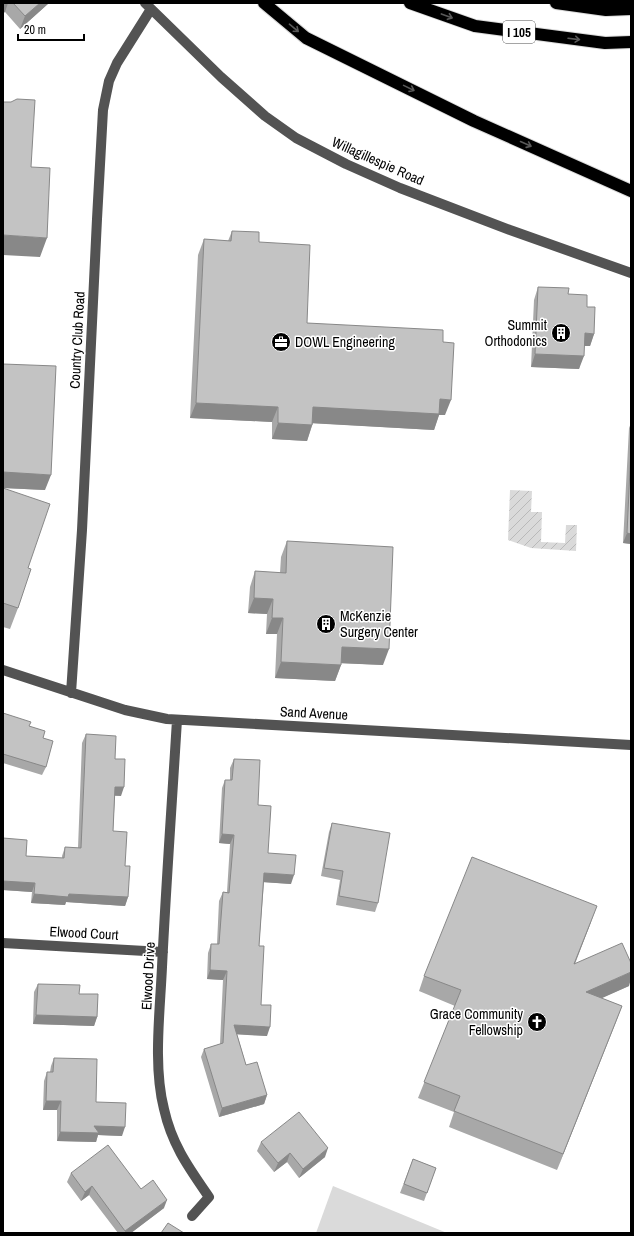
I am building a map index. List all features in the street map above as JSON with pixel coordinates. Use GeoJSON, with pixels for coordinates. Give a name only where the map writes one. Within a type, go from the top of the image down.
{"type":"FeatureCollection","features":[{"type":"Feature","properties":{"kind":"highway"},"geometry":{"type":"LineString","coordinates":[[264,3],[306,38],[474,121],[631,191]]}},
{"type":"Feature","properties":{"kind":"highway","name":"I 105"},"geometry":{"type":"LineString","coordinates":[[410,3],[475,26],[605,43],[631,42]]}},
{"type":"Feature","properties":{"kind":"highway"},"geometry":{"type":"LineString","coordinates":[[556,3],[606,10],[631,10]]}},
{"type":"Feature","properties":{"kind":"street","name":"Willagillespie Road"},"geometry":{"type":"LineString","coordinates":[[148,6],[220,77],[259,111],[296,138],[346,164],[400,188],[510,230],[631,273]]}},
{"type":"Feature","properties":{"kind":"street","name":"Country Club Road"},"geometry":{"type":"LineString","coordinates":[[71,692],[83,523],[103,110],[109,81],[117,63],[148,6]]}},
{"type":"Feature","properties":{"kind":"street","name":"Sand Avenue"},"geometry":{"type":"LineString","coordinates":[[3,670],[125,710],[158,718],[631,745]]}},
{"type":"Feature","properties":{"kind":"street","name":"Elwood Drive"},"geometry":{"type":"LineString","coordinates":[[177,720],[163,952],[159,1032],[159,1075],[160,1092],[167,1121],[177,1147],[184,1161],[210,1197],[192,1216]]}},
{"type":"Feature","properties":{"kind":"street","name":"Elwood Court"},"geometry":{"type":"LineString","coordinates":[[3,943],[163,952]]}},
{"type":"Feature","properties":{"kind":"shaded area"},"geometry":{"type":"Polygon","coordinates":[[[510,490],[532,491],[531,512],[542,512],[541,542],[565,543],[566,525],[577,525],[576,551],[531,548],[508,540],[510,490]]]}},
{"type":"Feature","properties":{"kind":"shaded area"},"geometry":{"type":"Polygon","coordinates":[[[333,1186],[447,1233],[316,1233],[333,1186]]]}},
{"type":"Feature","properties":{"kind":"building"},"geometry":{"type":"Polygon","coordinates":[[[13,3],[40,3],[25,16],[13,3]]]}},
{"type":"Feature","properties":{"kind":"building"},"geometry":{"type":"Polygon","coordinates":[[[17,99],[35,100],[31,167],[50,168],[47,238],[3,235],[3,102],[11,102],[17,99]]]}},
{"type":"Feature","properties":{"kind":"building","name":"DOWL Engineering"},"geometry":{"type":"Polygon","coordinates":[[[232,231],[259,232],[259,242],[310,245],[307,323],[443,330],[443,342],[454,343],[451,400],[440,399],[439,414],[313,407],[312,425],[278,423],[278,407],[196,403],[204,239],[231,241],[232,231]]]}},
{"type":"Feature","properties":{"kind":"building","name":"Summit Orthodonics"},"geometry":{"type":"Polygon","coordinates":[[[538,287],[569,288],[568,294],[587,295],[587,307],[595,307],[594,334],[585,333],[584,356],[535,354],[538,287]]]}},
{"type":"Feature","properties":{"kind":"building"},"geometry":{"type":"Polygon","coordinates":[[[3,364],[56,366],[51,475],[3,472],[3,364]]]}},
{"type":"Feature","properties":{"kind":"building"},"geometry":{"type":"Polygon","coordinates":[[[631,448],[631,534],[627,533],[631,448]]]}},
{"type":"Feature","properties":{"kind":"building"},"geometry":{"type":"Polygon","coordinates":[[[3,488],[50,504],[28,568],[31,569],[18,608],[3,603],[3,488]]]}},
{"type":"Feature","properties":{"kind":"building","name":"McKenzie Surgery Center"},"geometry":{"type":"Polygon","coordinates":[[[287,541],[393,547],[389,649],[342,647],[341,665],[281,662],[283,618],[272,618],[273,599],[254,598],[255,571],[286,573],[287,541]]]}},
{"type":"Feature","properties":{"kind":"building"},"geometry":{"type":"Polygon","coordinates":[[[3,713],[31,722],[29,726],[45,731],[43,738],[53,741],[46,767],[3,754],[3,713]]]}},
{"type":"Feature","properties":{"kind":"building"},"geometry":{"type":"Polygon","coordinates":[[[86,734],[116,736],[115,759],[125,759],[124,787],[115,787],[113,831],[127,832],[125,866],[130,866],[128,897],[69,894],[68,897],[34,894],[35,883],[3,881],[3,838],[27,840],[26,856],[64,858],[65,847],[81,848],[86,734]]]}},
{"type":"Feature","properties":{"kind":"building"},"geometry":{"type":"Polygon","coordinates":[[[234,759],[260,760],[258,805],[271,806],[268,853],[296,855],[294,875],[264,873],[259,946],[264,946],[261,1005],[271,1005],[270,1027],[234,1025],[246,1065],[257,1062],[267,1095],[222,1108],[204,1049],[223,1043],[227,971],[210,970],[211,944],[219,944],[223,892],[229,893],[234,835],[222,834],[225,780],[232,780],[234,759]]]}},
{"type":"Feature","properties":{"kind":"building"},"geometry":{"type":"Polygon","coordinates":[[[332,823],[390,833],[378,903],[339,896],[343,871],[324,868],[332,823]]]}},
{"type":"Feature","properties":{"kind":"building","name":"Grace Community Fellowship"},"geometry":{"type":"Polygon","coordinates":[[[472,857],[597,906],[574,964],[622,943],[631,963],[631,972],[586,992],[622,1006],[563,1154],[454,1111],[460,1096],[424,1082],[461,990],[424,976],[472,857]]]}},
{"type":"Feature","properties":{"kind":"building"},"geometry":{"type":"Polygon","coordinates":[[[38,984],[80,985],[79,994],[98,994],[97,1017],[36,1015],[38,984]]]}},
{"type":"Feature","properties":{"kind":"building"},"geometry":{"type":"Polygon","coordinates":[[[54,1058],[97,1059],[96,1102],[126,1103],[125,1127],[94,1126],[99,1133],[60,1132],[61,1101],[46,1101],[47,1072],[53,1072],[54,1058]]]}},
{"type":"Feature","properties":{"kind":"building"},"geometry":{"type":"Polygon","coordinates":[[[299,1112],[328,1148],[303,1169],[290,1153],[278,1163],[261,1142],[299,1112]]]}},
{"type":"Feature","properties":{"kind":"building"},"geometry":{"type":"Polygon","coordinates":[[[108,1145],[141,1189],[153,1180],[167,1200],[125,1231],[92,1186],[85,1192],[71,1173],[108,1145]]]}},
{"type":"Feature","properties":{"kind":"building"},"geometry":{"type":"Polygon","coordinates":[[[413,1159],[436,1168],[427,1193],[404,1184],[413,1159]]]}},
{"type":"Feature","properties":{"kind":"building"},"geometry":{"type":"Polygon","coordinates":[[[168,1223],[184,1233],[161,1233],[168,1223]]]}},
{"type":"Feature","properties":{"kind":"place","name":"Summit Orthodonics"},"geometry":{"type":"Point","coordinates":[561,333]}},
{"type":"Feature","properties":{"kind":"place","name":"DOWL Engineering"},"geometry":{"type":"Point","coordinates":[281,342]}},
{"type":"Feature","properties":{"kind":"place","name":"McKenzie Surgery Center"},"geometry":{"type":"Point","coordinates":[326,624]}},
{"type":"Feature","properties":{"kind":"place","name":"Grace Community Fellowship"},"geometry":{"type":"Point","coordinates":[537,1022]}}]}
